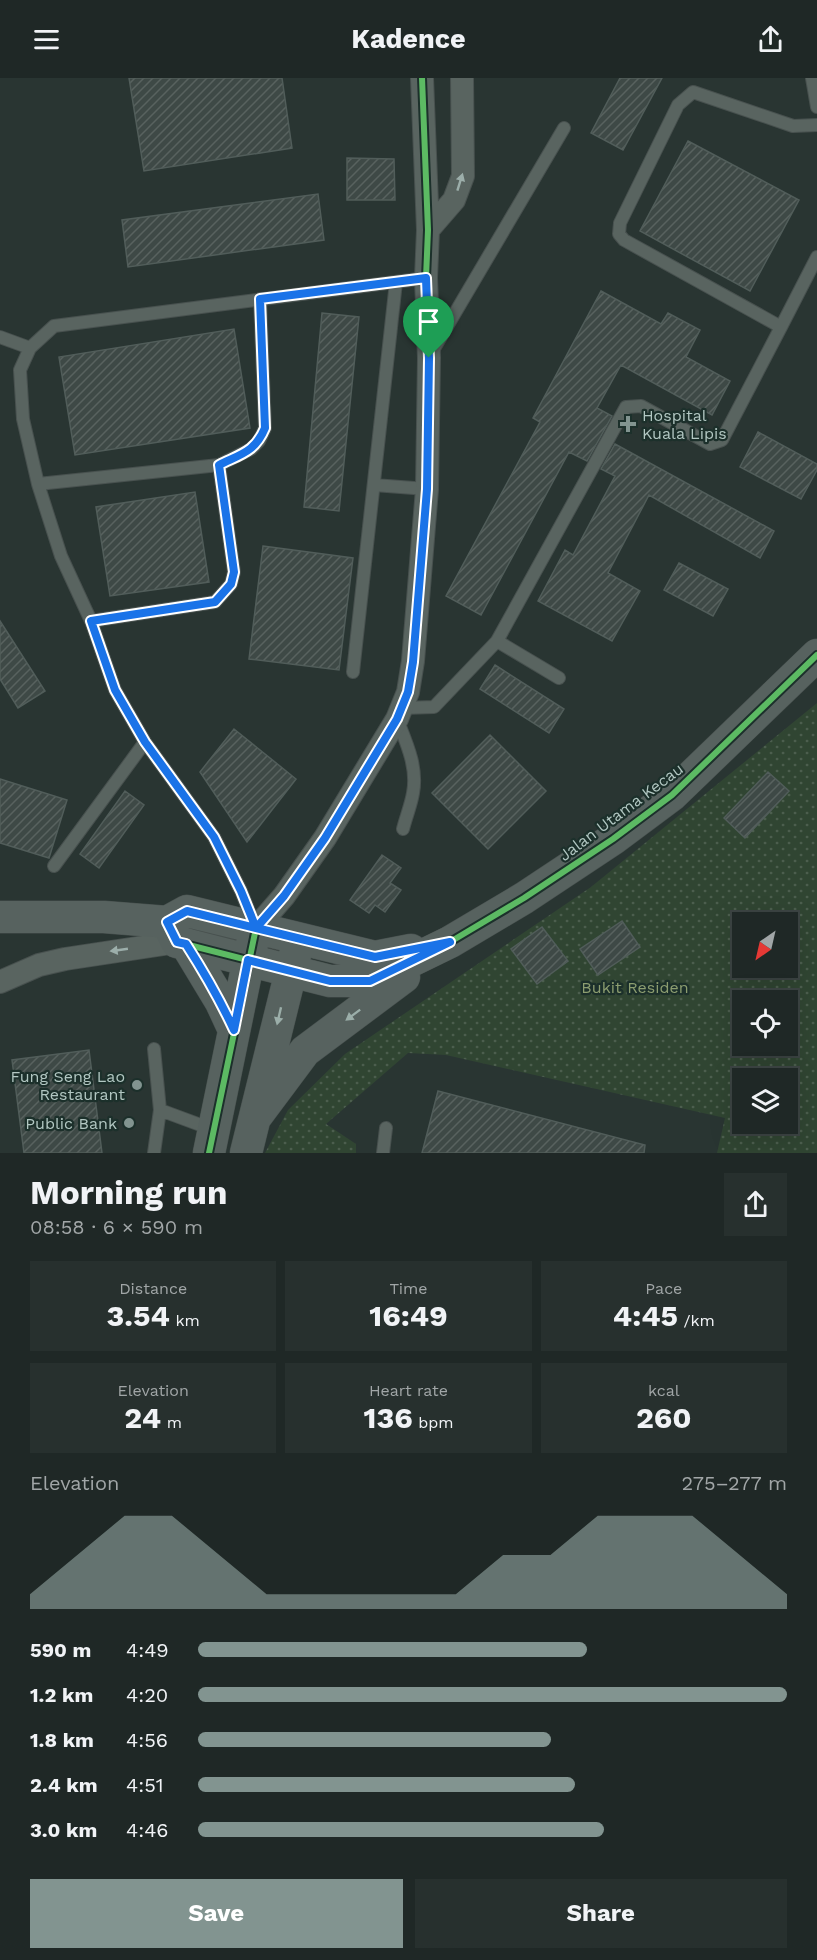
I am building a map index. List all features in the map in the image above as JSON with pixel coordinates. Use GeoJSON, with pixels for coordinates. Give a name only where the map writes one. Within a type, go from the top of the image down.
{"type":"FeatureCollection","features":[{"type":"Feature","properties":{"kind":"street"},"geometry":{"type":"LineString","coordinates":[[212,1142],[256,928],[284,896],[325,838],[399,713],[408,692],[413,662],[427,489],[429,358],[426,278],[428,230],[422,78]]}},
{"type":"Feature","properties":{"kind":"street"},"geometry":{"type":"LineString","coordinates":[[428,230],[454,200],[463,176],[462,78]]}},
{"type":"Feature","properties":{"kind":"street","name":"Jalan Utama Kecau"},"geometry":{"type":"LineString","coordinates":[[450,942],[613,839],[672,795],[817,655]]}},
{"type":"Feature","properties":{"kind":"street"},"geometry":{"type":"LineString","coordinates":[[246,1153],[299,939],[284,896]]}},
{"type":"Feature","properties":{"kind":"street"},"geometry":{"type":"LineString","coordinates":[[177,936],[187,911],[375,957],[450,942]]}},
{"type":"Feature","properties":{"kind":"street"},"geometry":{"type":"LineString","coordinates":[[0,917],[104,917],[177,936],[248,960],[330,981],[370,981],[450,942]]}},
{"type":"Feature","properties":{"kind":"street"},"geometry":{"type":"LineString","coordinates":[[0,981],[39,965],[177,936]]}},
{"type":"Feature","properties":{"kind":"street"},"geometry":{"type":"LineString","coordinates":[[177,936],[221,1002],[234,1030]]}},
{"type":"Feature","properties":{"kind":"street"},"geometry":{"type":"LineString","coordinates":[[255,1118],[305,1051],[450,942]]}},
{"type":"Feature","properties":{"kind":"lane"},"geometry":{"type":"LineString","coordinates":[[812,78],[817,107]]}},
{"type":"Feature","properties":{"kind":"lane"},"geometry":{"type":"LineString","coordinates":[[781,327],[624,240],[619,234],[620,223],[678,105],[693,92],[793,126],[817,125]]}},
{"type":"Feature","properties":{"kind":"lane"},"geometry":{"type":"LineString","coordinates":[[429,358],[564,128]]}},
{"type":"Feature","properties":{"kind":"lane"},"geometry":{"type":"LineString","coordinates":[[403,830],[413,791],[414,774],[399,713],[434,707],[497,641],[626,407],[641,406],[710,444],[722,440],[817,257]]}},
{"type":"Feature","properties":{"kind":"lane"},"geometry":{"type":"LineString","coordinates":[[256,928],[241,891],[214,837],[145,742],[115,690],[91,621],[61,556],[38,484],[23,419],[20,370],[30,348],[54,326],[426,278]]}},
{"type":"Feature","properties":{"kind":"lane"},"geometry":{"type":"LineString","coordinates":[[353,672],[396,282]]}},
{"type":"Feature","properties":{"kind":"lane"},"geometry":{"type":"LineString","coordinates":[[38,484],[219,465],[251,450],[259,441],[265,428],[260,299]]}},
{"type":"Feature","properties":{"kind":"lane"},"geometry":{"type":"LineString","coordinates":[[0,337],[30,348]]}},
{"type":"Feature","properties":{"kind":"lane"},"geometry":{"type":"LineString","coordinates":[[91,621],[215,602],[231,584],[234,572],[219,465]]}},
{"type":"Feature","properties":{"kind":"lane"},"geometry":{"type":"LineString","coordinates":[[374,485],[427,489]]}},
{"type":"Feature","properties":{"kind":"lane"},"geometry":{"type":"LineString","coordinates":[[497,641],[559,678]]}},
{"type":"Feature","properties":{"kind":"lane"},"geometry":{"type":"LineString","coordinates":[[54,866],[145,742]]}},
{"type":"Feature","properties":{"kind":"lane"},"geometry":{"type":"LineString","coordinates":[[154,1049],[160,1110],[154,1153]]}},
{"type":"Feature","properties":{"kind":"lane"},"geometry":{"type":"LineString","coordinates":[[160,1110],[212,1142]]}},
{"type":"Feature","properties":{"kind":"lane"},"geometry":{"type":"LineString","coordinates":[[383,1153],[386,1128]]}},
{"type":"Feature","properties":{"kind":"green space","name":"Bukit Residen"},"geometry":{"type":"Polygon","coordinates":[[[817,703],[817,1153],[717,1153],[725,1118],[446,1055],[408,1053],[326,1124],[356,1144],[356,1153],[265,1153],[288,1110],[345,1054],[591,887],[817,703]]]}},
{"type":"Feature","properties":{"kind":"building"},"geometry":{"type":"Polygon","coordinates":[[[129,78],[282,78],[292,148],[144,171],[129,78]]]}},
{"type":"Feature","properties":{"kind":"building"},"geometry":{"type":"Polygon","coordinates":[[[620,78],[662,78],[623,150],[591,133],[620,78]]]}},
{"type":"Feature","properties":{"kind":"building"},"geometry":{"type":"Polygon","coordinates":[[[688,141],[799,200],[750,291],[640,231],[688,141]]]}},
{"type":"Feature","properties":{"kind":"building"},"geometry":{"type":"Polygon","coordinates":[[[347,158],[394,159],[395,200],[347,200],[347,158]]]}},
{"type":"Feature","properties":{"kind":"building"},"geometry":{"type":"Polygon","coordinates":[[[318,194],[324,240],[128,267],[122,220],[318,194]]]}},
{"type":"Feature","properties":{"kind":"building"},"geometry":{"type":"Polygon","coordinates":[[[601,291],[661,324],[668,313],[700,330],[686,357],[730,381],[712,415],[621,365],[597,408],[612,416],[587,461],[569,452],[481,615],[446,596],[540,422],[533,418],[601,291]]]}},
{"type":"Feature","properties":{"kind":"building"},"geometry":{"type":"Polygon","coordinates":[[[322,313],[359,317],[339,511],[304,507],[322,313]]]}},
{"type":"Feature","properties":{"kind":"building"},"geometry":{"type":"Polygon","coordinates":[[[234,329],[250,428],[75,455],[59,357],[234,329]]]}},
{"type":"Feature","properties":{"kind":"building"},"geometry":{"type":"Polygon","coordinates":[[[758,432],[817,464],[817,470],[801,499],[740,467],[758,432]]]}},
{"type":"Feature","properties":{"kind":"building"},"geometry":{"type":"Polygon","coordinates":[[[615,444],[774,531],[760,558],[649,495],[608,573],[640,591],[612,641],[538,601],[565,550],[573,555],[615,476],[601,469],[615,444]]]}},
{"type":"Feature","properties":{"kind":"building"},"geometry":{"type":"Polygon","coordinates":[[[195,492],[209,582],[110,596],[96,507],[195,492]]]}},
{"type":"Feature","properties":{"kind":"building"},"geometry":{"type":"Polygon","coordinates":[[[263,546],[353,558],[339,670],[249,659],[263,546]]]}},
{"type":"Feature","properties":{"kind":"building"},"geometry":{"type":"Polygon","coordinates":[[[679,563],[728,589],[713,616],[664,590],[679,563]]]}},
{"type":"Feature","properties":{"kind":"building"},"geometry":{"type":"Polygon","coordinates":[[[0,621],[45,691],[18,708],[0,679],[0,621]]]}},
{"type":"Feature","properties":{"kind":"building"},"geometry":{"type":"Polygon","coordinates":[[[495,665],[564,709],[549,733],[480,689],[495,665]]]}},
{"type":"Feature","properties":{"kind":"building"},"geometry":{"type":"Polygon","coordinates":[[[234,729],[296,779],[247,842],[200,772],[234,729]]]}},
{"type":"Feature","properties":{"kind":"building"},"geometry":{"type":"Polygon","coordinates":[[[490,735],[546,791],[488,849],[432,793],[490,735]]]}},
{"type":"Feature","properties":{"kind":"building"},"geometry":{"type":"Polygon","coordinates":[[[768,772],[789,791],[745,838],[724,818],[768,772]]]}},
{"type":"Feature","properties":{"kind":"building"},"geometry":{"type":"Polygon","coordinates":[[[0,779],[67,800],[49,858],[0,843],[0,779]]]}},
{"type":"Feature","properties":{"kind":"building"},"geometry":{"type":"Polygon","coordinates":[[[125,791],[144,805],[99,868],[80,854],[125,791]]]}},
{"type":"Feature","properties":{"kind":"building"},"geometry":{"type":"Polygon","coordinates":[[[382,855],[401,868],[390,883],[401,890],[385,912],[375,905],[369,913],[350,900],[382,855]]]}},
{"type":"Feature","properties":{"kind":"building"},"geometry":{"type":"Polygon","coordinates":[[[622,921],[640,947],[598,975],[580,949],[622,921]]]}},
{"type":"Feature","properties":{"kind":"building"},"geometry":{"type":"Polygon","coordinates":[[[542,927],[568,961],[537,984],[511,949],[542,927]]]}},
{"type":"Feature","properties":{"kind":"building"},"geometry":{"type":"Polygon","coordinates":[[[89,1050],[102,1153],[24,1153],[12,1060],[89,1050]]]}},
{"type":"Feature","properties":{"kind":"building"},"geometry":{"type":"Polygon","coordinates":[[[438,1091],[645,1145],[644,1153],[422,1153],[438,1091]]]}},
{"type":"Feature","properties":{"kind":"cycle path"},"geometry":{"type":"LineString","coordinates":[[209,1153],[256,928],[284,896],[325,838],[397,719],[408,692],[413,661],[427,489],[429,358],[426,278],[428,230],[422,78]]}},
{"type":"Feature","properties":{"kind":"cycle path"},"geometry":{"type":"LineString","coordinates":[[167,922],[177,942],[330,981],[370,981],[450,942],[524,898],[613,839],[672,795],[817,655]]}},
{"type":"Feature","properties":{"kind":"place","name":"Hospital Kuala Lipis"},"geometry":{"type":"Point","coordinates":[628,424]}},
{"type":"Feature","properties":{"kind":"place","name":"Fung Seng Lao Restaurant"},"geometry":{"type":"Point","coordinates":[137,1085]}},
{"type":"Feature","properties":{"kind":"place","name":"Public Bank"},"geometry":{"type":"Point","coordinates":[129,1123]}},
{"type":"Feature","properties":{"kind":"route"},"geometry":{"type":"LineString","coordinates":[[429,358],[426,278],[260,299],[265,428],[259,441],[251,450],[219,465],[234,572],[231,584],[215,602],[91,621],[115,690],[145,742],[214,837],[241,891],[256,928],[375,957],[450,942],[370,981],[330,981],[248,960],[234,1030],[203,970],[186,944],[177,942],[167,922],[187,911],[256,928],[284,896],[325,838],[397,719],[408,692],[413,662],[427,489],[429,358]]}}]}
